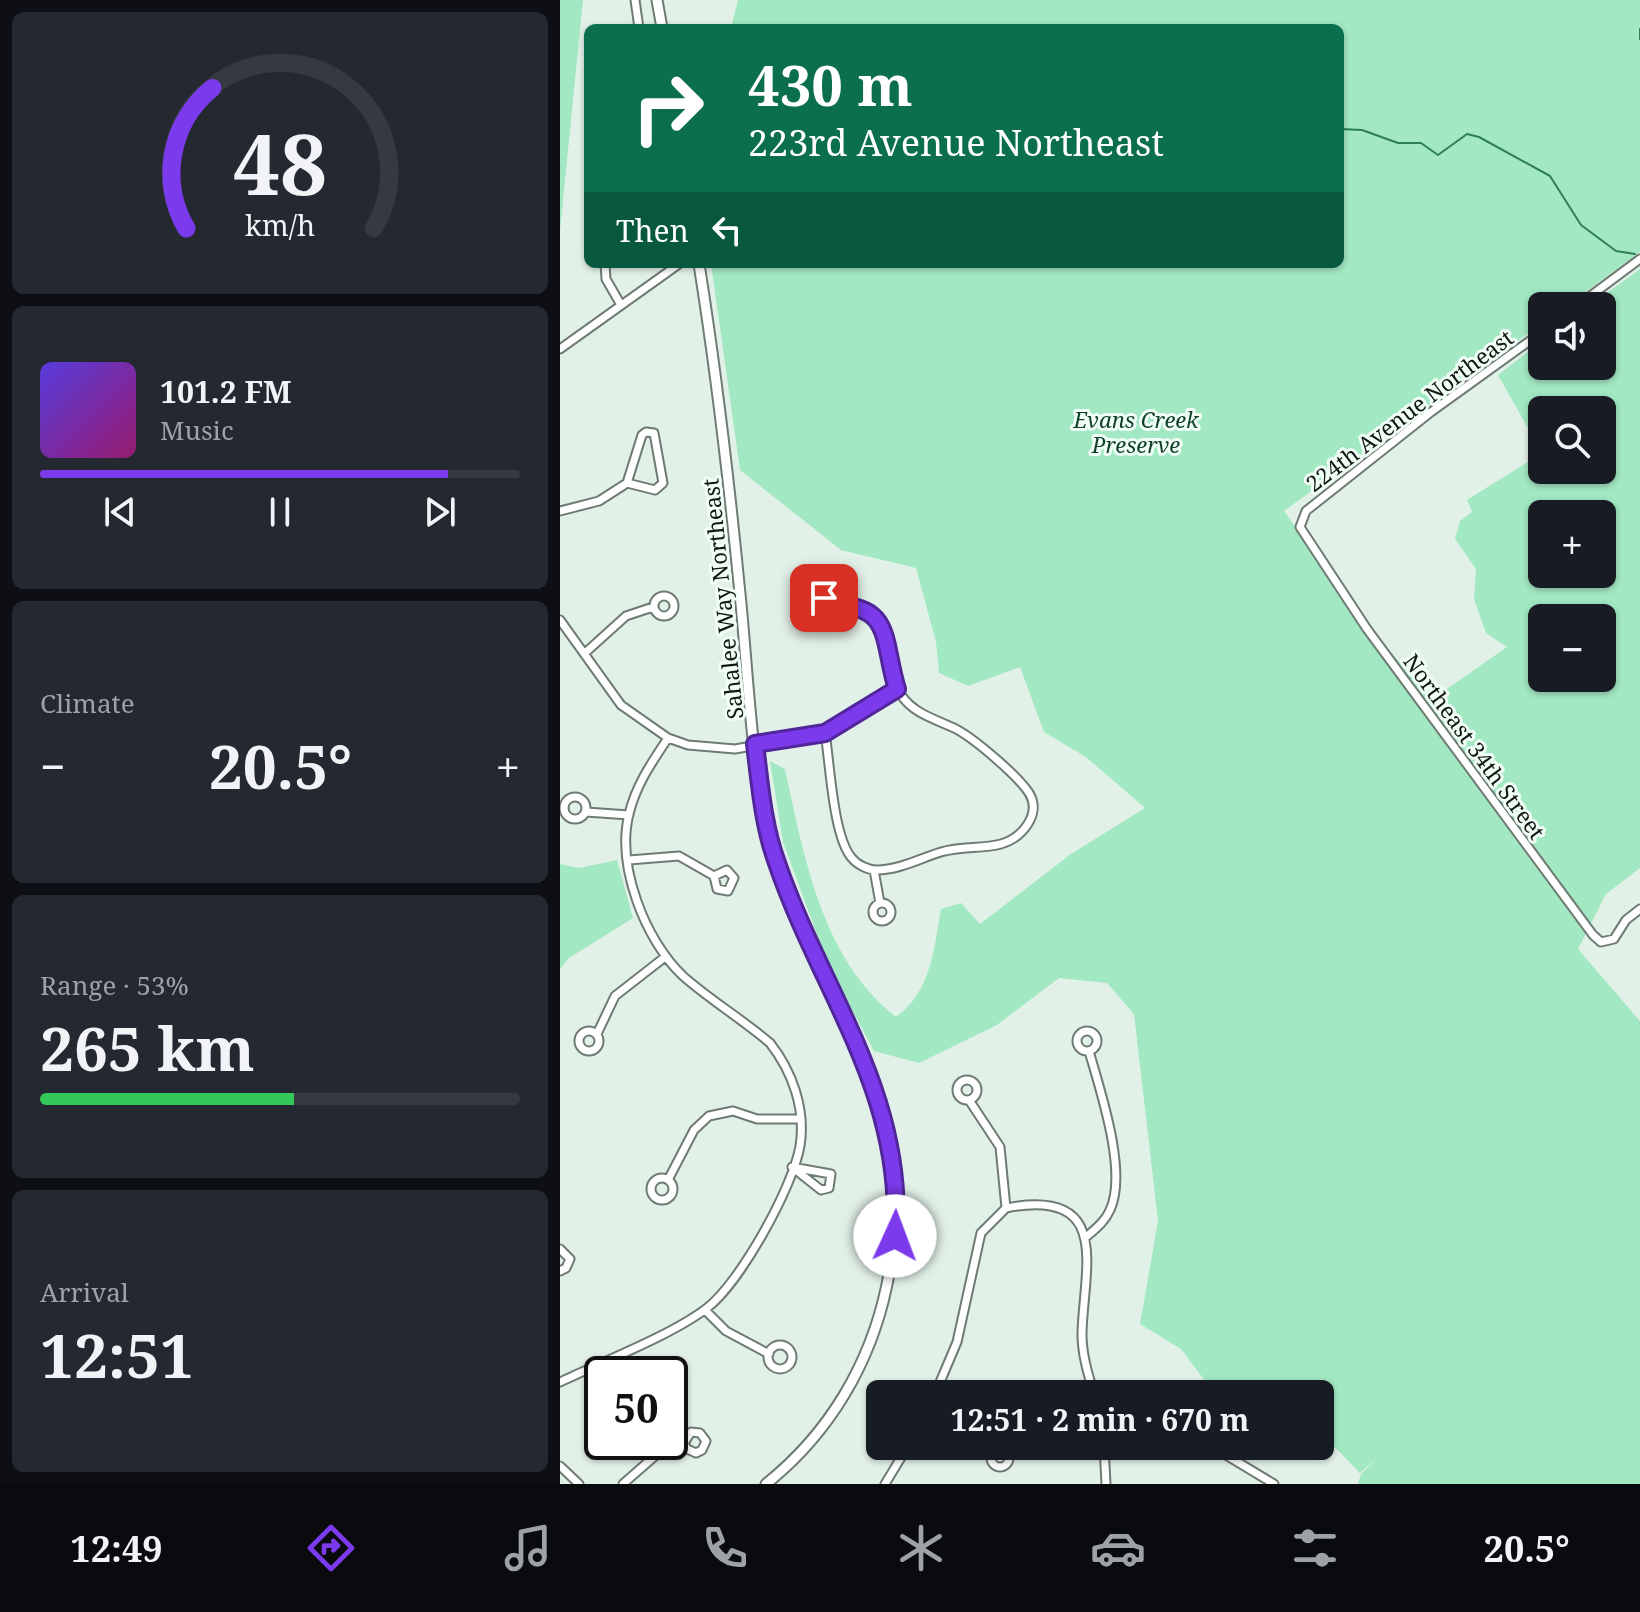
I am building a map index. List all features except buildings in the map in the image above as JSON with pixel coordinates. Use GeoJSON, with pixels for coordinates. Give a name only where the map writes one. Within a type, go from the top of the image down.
{"type":"FeatureCollection","features":[{"type":"Feature","properties":{"kind":"main road"},"geometry":{"type":"LineString","coordinates":[[657,0],[661,24]]}},
{"type":"Feature","properties":{"kind":"main road","name":"Sahalee Way Northeast"},"geometry":{"type":"LineString","coordinates":[[700,268],[730,490],[765,821],[776,863],[864,1056],[889,1137],[896,1194],[893,1257],[880,1314],[853,1380],[817,1434],[766,1484]]}},
{"type":"Feature","properties":{"kind":"street"},"geometry":{"type":"LineString","coordinates":[[635,0],[638,24]]}},
{"type":"Feature","properties":{"kind":"street"},"geometry":{"type":"LineString","coordinates":[[1596,292],[1640,259]]}},
{"type":"Feature","properties":{"kind":"street"},"geometry":{"type":"LineString","coordinates":[[605,268],[606,279],[621,305]]}},
{"type":"Feature","properties":{"kind":"street"},"geometry":{"type":"LineString","coordinates":[[560,349],[673,268]]}},
{"type":"Feature","properties":{"kind":"street","name":"224th Avenue Northeast"},"geometry":{"type":"LineString","coordinates":[[1301,520],[1306,511],[1431,412],[1528,342]]}},
{"type":"Feature","properties":{"kind":"street"},"geometry":{"type":"LineString","coordinates":[[560,511],[599,501],[627,483],[642,435],[654,433],[662,486],[655,490],[627,483]]}},
{"type":"Feature","properties":{"kind":"street","name":"Northeast 34th Street"},"geometry":{"type":"LineString","coordinates":[[1301,520],[1302,534],[1367,629],[1593,935],[1601,942],[1614,939],[1626,920],[1640,909]]}},
{"type":"Feature","properties":{"kind":"street"},"geometry":{"type":"LineString","coordinates":[[825,733],[842,837],[852,858],[874,870],[886,870],[945,851],[1002,844],[1028,825],[1033,809],[1031,796],[1022,784],[963,733],[912,707],[897,689],[886,634],[876,616],[858,607],[829,605]]}},
{"type":"Feature","properties":{"kind":"street"},"geometry":{"type":"LineString","coordinates":[[585,653],[626,616],[653,607]]}},
{"type":"Feature","properties":{"kind":"street"},"geometry":{"type":"LineString","coordinates":[[560,620],[621,705],[668,738],[708,749],[735,749],[825,733],[897,689]]}},
{"type":"Feature","properties":{"kind":"street"},"geometry":{"type":"LineString","coordinates":[[560,1382],[705,1310],[744,1268],[800,1146],[801,1119],[791,1077],[770,1043],[684,977],[665,957],[649,929],[629,860],[629,815],[645,774],[668,738]]}},
{"type":"Feature","properties":{"kind":"street"},"geometry":{"type":"LineString","coordinates":[[586,812],[629,815]]}},
{"type":"Feature","properties":{"kind":"street"},"geometry":{"type":"LineString","coordinates":[[629,860],[679,856],[714,876]]}},
{"type":"Feature","properties":{"kind":"street"},"geometry":{"type":"LineString","coordinates":[[874,870],[880,903]]}},
{"type":"Feature","properties":{"kind":"street"},"geometry":{"type":"LineString","coordinates":[[597,1034],[615,996],[665,957]]}},
{"type":"Feature","properties":{"kind":"street"},"geometry":{"type":"LineString","coordinates":[[1085,1238],[1109,1212],[1115,1187],[1106,1104],[1089,1051]]}},
{"type":"Feature","properties":{"kind":"street"},"geometry":{"type":"LineString","coordinates":[[969,1100],[1000,1147],[1006,1208]]}},
{"type":"Feature","properties":{"kind":"street"},"geometry":{"type":"LineString","coordinates":[[668,1180],[694,1130],[709,1116],[733,1111],[757,1119],[801,1119]]}},
{"type":"Feature","properties":{"kind":"street"},"geometry":{"type":"LineString","coordinates":[[792,1167],[826,1171],[831,1174],[832,1183],[829,1188],[821,1190],[792,1167]]}},
{"type":"Feature","properties":{"kind":"street"},"geometry":{"type":"LineString","coordinates":[[941,1380],[957,1342],[981,1233],[1006,1208],[1057,1208],[1072,1218],[1085,1238],[1089,1268],[1082,1346],[1090,1380]]}},
{"type":"Feature","properties":{"kind":"street"},"geometry":{"type":"LineString","coordinates":[[560,1249],[567,1252],[570,1262],[560,1271]]}},
{"type":"Feature","properties":{"kind":"street"},"geometry":{"type":"LineString","coordinates":[[705,1310],[726,1331],[769,1354]]}},
{"type":"Feature","properties":{"kind":"street"},"geometry":{"type":"LineString","coordinates":[[623,1484],[650,1460]]}},
{"type":"Feature","properties":{"kind":"street"},"geometry":{"type":"LineString","coordinates":[[885,1484],[900,1460]]}},
{"type":"Feature","properties":{"kind":"street"},"geometry":{"type":"LineString","coordinates":[[1105,1460],[1106,1484]]}},
{"type":"Feature","properties":{"kind":"street"},"geometry":{"type":"LineString","coordinates":[[1234,1460],[1274,1484]]}},
{"type":"Feature","properties":{"kind":"street"},"geometry":{"type":"LineString","coordinates":[[560,1466],[579,1484]]}},
{"type":"Feature","properties":{"kind":"green space"},"geometry":{"type":"Polygon","coordinates":[[[560,0],[583,0],[560,231],[560,0]]]}},
{"type":"Feature","properties":{"kind":"green space","name":"Evans Creek Preserve"},"geometry":{"type":"Polygon","coordinates":[[[738,0],[1640,0],[1640,252],[1585,292],[1528,292],[1528,333],[1284,511],[1386,653],[1390,651],[1431,700],[1507,647],[1486,633],[1474,599],[1476,569],[1455,539],[1460,521],[1472,512],[1467,500],[1528,462],[1528,484],[1616,484],[1616,396],[1528,396],[1528,428],[1498,375],[1528,352],[1528,380],[1616,380],[1616,292],[1608,292],[1640,269],[1640,868],[1606,894],[1578,949],[1640,1021],[1640,1484],[1358,1484],[1361,1474],[1378,1457],[1360,1473],[1334,1446],[1334,1380],[1204,1380],[1181,1349],[1140,1324],[1158,1221],[1134,1014],[1107,983],[1059,978],[997,1025],[919,1063],[874,1051],[829,967],[783,842],[770,761],[785,769],[809,871],[833,936],[850,966],[871,993],[896,1017],[908,1007],[924,982],[933,954],[941,909],[961,903],[980,924],[1071,854],[1145,808],[1086,757],[1044,732],[1020,667],[968,686],[939,673],[936,642],[916,568],[841,550],[740,470],[712,268],[1344,268],[1344,24],[732,24],[738,0]]]}},
{"type":"Feature","properties":{"kind":"green space"},"geometry":{"type":"Polygon","coordinates":[[[617,860],[633,918],[569,958],[560,969],[560,864],[579,868],[617,860]]]}},
{"type":"Feature","properties":{"kind":"waterway"},"geometry":{"type":"LineString","coordinates":[[1640,29],[1640,39]]}},
{"type":"Feature","properties":{"kind":"waterway"},"geometry":{"type":"LineString","coordinates":[[1344,129],[1362,130],[1398,143],[1421,143],[1438,155],[1467,134],[1479,137],[1550,176],[1581,225],[1616,251],[1635,254]]}},
{"type":"Feature","properties":{"kind":"route"},"geometry":{"type":"LineString","coordinates":[[824,598],[829,605],[858,607],[876,616],[886,634],[897,689],[825,733],[755,744],[765,821],[776,863],[864,1056],[880,1100],[894,1171],[895,1236]]}}]}
